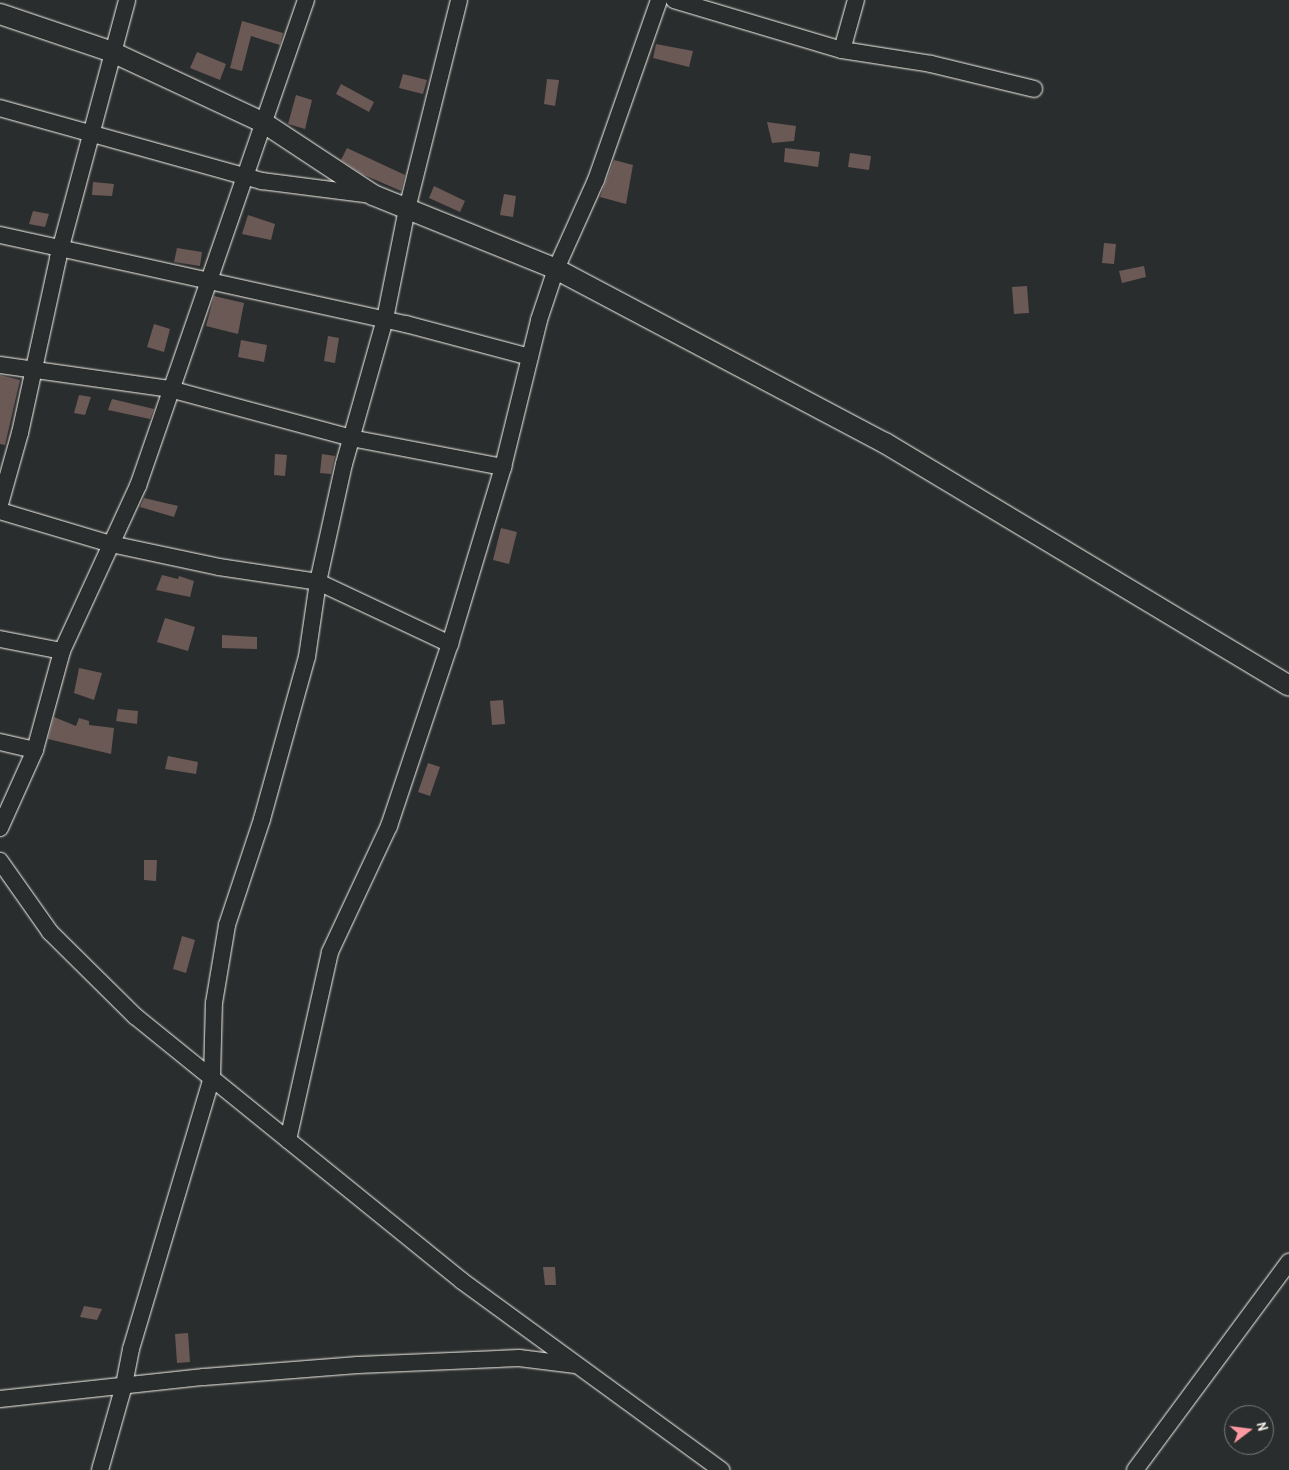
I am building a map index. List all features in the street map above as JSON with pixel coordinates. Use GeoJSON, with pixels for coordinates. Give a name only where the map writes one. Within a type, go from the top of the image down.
{"type":"FeatureCollection","features":[{"type":"Feature","properties":{"kind":"street"},"geometry":{"type":"LineString","coordinates":[[0,504],[61,247],[126,0]]}},
{"type":"Feature","properties":{"kind":"street"},"geometry":{"type":"LineString","coordinates":[[0,828],[35,750],[62,651],[138,486],[170,389],[248,175],[306,0]]}},
{"type":"Feature","properties":{"kind":"street"},"geometry":{"type":"LineString","coordinates":[[100,1470],[124,1386],[130,1348],[212,1077],[214,1003],[227,925],[291,722],[308,658],[318,582],[351,438],[385,319],[407,208],[459,0]]}},
{"type":"Feature","properties":{"kind":"street"},"geometry":{"type":"LineString","coordinates":[[288,1140],[330,952],[389,826],[450,644],[503,467],[530,357],[556,269],[596,180],[659,0]]}},
{"type":"Feature","properties":{"kind":"street"},"geometry":{"type":"LineString","coordinates":[[674,0],[842,50],[931,64],[1034,89]]}},
{"type":"Feature","properties":{"kind":"street"},"geometry":{"type":"LineString","coordinates":[[842,50],[856,0]]}},
{"type":"Feature","properties":{"kind":"street"},"geometry":{"type":"LineString","coordinates":[[0,14],[112,52],[264,123],[373,195],[556,269],[885,443],[1289,686]]}},
{"type":"Feature","properties":{"kind":"street"},"geometry":{"type":"LineString","coordinates":[[0,108],[248,175],[262,181],[373,195]]}},
{"type":"Feature","properties":{"kind":"street"},"geometry":{"type":"LineString","coordinates":[[0,235],[385,319],[530,357]]}},
{"type":"Feature","properties":{"kind":"street"},"geometry":{"type":"LineString","coordinates":[[0,365],[170,389],[351,438],[503,467]]}},
{"type":"Feature","properties":{"kind":"street"},"geometry":{"type":"LineString","coordinates":[[0,511],[112,544],[219,567],[318,582],[450,644]]}},
{"type":"Feature","properties":{"kind":"street"},"geometry":{"type":"LineString","coordinates":[[0,639],[62,651]]}},
{"type":"Feature","properties":{"kind":"street"},"geometry":{"type":"LineString","coordinates":[[0,742],[35,750]]}},
{"type":"Feature","properties":{"kind":"street"},"geometry":{"type":"LineString","coordinates":[[0,862],[50,932],[134,1016],[212,1077],[462,1281],[721,1470]]}},
{"type":"Feature","properties":{"kind":"street"},"geometry":{"type":"LineString","coordinates":[[1135,1470],[1289,1262]]}},
{"type":"Feature","properties":{"kind":"street"},"geometry":{"type":"LineString","coordinates":[[0,1399],[124,1386],[414,1362],[519,1358],[578,1366]]}},
{"type":"Feature","properties":{"kind":"building"},"geometry":{"type":"Polygon","coordinates":[[[242,21],[283,33],[280,45],[251,36],[242,71],[230,68],[242,21]]]}},
{"type":"Feature","properties":{"kind":"building"},"geometry":{"type":"Polygon","coordinates":[[[656,44],[693,51],[689,67],[653,58],[656,44]]]}},
{"type":"Feature","properties":{"kind":"building"},"geometry":{"type":"Polygon","coordinates":[[[197,52],[226,64],[220,80],[190,68],[197,52]]]}},
{"type":"Feature","properties":{"kind":"building"},"geometry":{"type":"Polygon","coordinates":[[[403,74],[427,80],[423,94],[399,88],[403,74]]]}},
{"type":"Feature","properties":{"kind":"building"},"geometry":{"type":"Polygon","coordinates":[[[547,79],[559,80],[555,106],[544,104],[547,79]]]}},
{"type":"Feature","properties":{"kind":"building"},"geometry":{"type":"Polygon","coordinates":[[[341,84],[374,102],[369,112],[336,94],[341,84]]]}},
{"type":"Feature","properties":{"kind":"building"},"geometry":{"type":"Polygon","coordinates":[[[296,95],[312,100],[305,129],[288,124],[296,95]]]}},
{"type":"Feature","properties":{"kind":"building"},"geometry":{"type":"Polygon","coordinates":[[[767,122],[796,126],[794,141],[772,143],[767,122]]]}},
{"type":"Feature","properties":{"kind":"building"},"geometry":{"type":"Polygon","coordinates":[[[347,148],[405,175],[401,191],[362,174],[341,160],[347,148]]]}},
{"type":"Feature","properties":{"kind":"building"},"geometry":{"type":"Polygon","coordinates":[[[785,148],[820,152],[818,167],[784,162],[785,148]]]}},
{"type":"Feature","properties":{"kind":"building"},"geometry":{"type":"Polygon","coordinates":[[[850,153],[871,156],[869,170],[848,167],[850,153]]]}},
{"type":"Feature","properties":{"kind":"building"},"geometry":{"type":"Polygon","coordinates":[[[614,160],[633,165],[626,204],[600,197],[614,160]]]}},
{"type":"Feature","properties":{"kind":"building"},"geometry":{"type":"Polygon","coordinates":[[[93,182],[114,184],[112,196],[92,195],[93,182]]]}},
{"type":"Feature","properties":{"kind":"building"},"geometry":{"type":"Polygon","coordinates":[[[434,186],[465,201],[460,212],[429,198],[434,186]]]}},
{"type":"Feature","properties":{"kind":"building"},"geometry":{"type":"Polygon","coordinates":[[[504,194],[516,196],[513,217],[500,215],[504,194]]]}},
{"type":"Feature","properties":{"kind":"building"},"geometry":{"type":"Polygon","coordinates":[[[33,211],[49,214],[45,227],[29,224],[33,211]]]}},
{"type":"Feature","properties":{"kind":"building"},"geometry":{"type":"Polygon","coordinates":[[[248,215],[275,224],[271,240],[242,234],[248,215]]]}},
{"type":"Feature","properties":{"kind":"building"},"geometry":{"type":"Polygon","coordinates":[[[1104,243],[1116,244],[1114,264],[1102,263],[1104,243]]]}},
{"type":"Feature","properties":{"kind":"building"},"geometry":{"type":"Polygon","coordinates":[[[177,248],[202,252],[200,266],[174,262],[177,248]]]}},
{"type":"Feature","properties":{"kind":"building"},"geometry":{"type":"Polygon","coordinates":[[[1144,266],[1146,277],[1122,283],[1119,271],[1144,266]]]}},
{"type":"Feature","properties":{"kind":"building"},"geometry":{"type":"Polygon","coordinates":[[[1027,286],[1029,313],[1014,314],[1012,287],[1027,286]]]}},
{"type":"Feature","properties":{"kind":"building"},"geometry":{"type":"Polygon","coordinates":[[[214,296],[244,303],[238,334],[206,326],[214,296]]]}},
{"type":"Feature","properties":{"kind":"building"},"geometry":{"type":"Polygon","coordinates":[[[154,324],[170,329],[164,352],[147,347],[154,324]]]}},
{"type":"Feature","properties":{"kind":"building"},"geometry":{"type":"Polygon","coordinates":[[[328,336],[339,338],[335,363],[324,361],[328,336]]]}},
{"type":"Feature","properties":{"kind":"building"},"geometry":{"type":"Polygon","coordinates":[[[241,340],[267,345],[264,362],[238,357],[241,340]]]}},
{"type":"Feature","properties":{"kind":"building"},"geometry":{"type":"Polygon","coordinates":[[[0,375],[20,380],[5,445],[0,444],[0,375]]]}},
{"type":"Feature","properties":{"kind":"building"},"geometry":{"type":"Polygon","coordinates":[[[79,395],[91,397],[85,415],[74,413],[79,395]]]}},
{"type":"Feature","properties":{"kind":"building"},"geometry":{"type":"Polygon","coordinates":[[[112,399],[154,409],[150,419],[108,410],[112,399]]]}},
{"type":"Feature","properties":{"kind":"building"},"geometry":{"type":"Polygon","coordinates":[[[275,454],[287,455],[285,476],[274,475],[275,454]]]}},
{"type":"Feature","properties":{"kind":"building"},"geometry":{"type":"Polygon","coordinates":[[[322,454],[335,456],[331,474],[320,473],[322,454]]]}},
{"type":"Feature","properties":{"kind":"building"},"geometry":{"type":"Polygon","coordinates":[[[144,498],[178,506],[174,517],[140,507],[144,498]]]}},
{"type":"Feature","properties":{"kind":"building"},"geometry":{"type":"Polygon","coordinates":[[[501,528],[517,532],[509,564],[493,560],[501,528]]]}},
{"type":"Feature","properties":{"kind":"building"},"geometry":{"type":"Polygon","coordinates":[[[162,575],[178,579],[179,576],[194,581],[190,597],[156,590],[162,575]]]}},
{"type":"Feature","properties":{"kind":"building"},"geometry":{"type":"Polygon","coordinates":[[[165,618],[195,627],[188,651],[157,642],[165,618]]]}},
{"type":"Feature","properties":{"kind":"building"},"geometry":{"type":"Polygon","coordinates":[[[222,635],[257,637],[257,649],[222,648],[222,635]]]}},
{"type":"Feature","properties":{"kind":"building"},"geometry":{"type":"Polygon","coordinates":[[[79,668],[102,673],[94,700],[74,693],[79,668]]]}},
{"type":"Feature","properties":{"kind":"building"},"geometry":{"type":"Polygon","coordinates":[[[503,700],[505,724],[492,725],[490,701],[503,700]]]}},
{"type":"Feature","properties":{"kind":"building"},"geometry":{"type":"Polygon","coordinates":[[[118,709],[138,711],[137,724],[116,721],[118,709]]]}},
{"type":"Feature","properties":{"kind":"building"},"geometry":{"type":"Polygon","coordinates":[[[54,717],[76,726],[79,718],[89,721],[89,725],[114,728],[111,754],[48,739],[54,717]]]}},
{"type":"Feature","properties":{"kind":"building"},"geometry":{"type":"Polygon","coordinates":[[[168,756],[198,762],[196,774],[165,769],[168,756]]]}},
{"type":"Feature","properties":{"kind":"building"},"geometry":{"type":"Polygon","coordinates":[[[428,763],[440,767],[430,796],[418,792],[428,763]]]}},
{"type":"Feature","properties":{"kind":"building"},"geometry":{"type":"Polygon","coordinates":[[[144,860],[157,860],[156,881],[144,880],[144,860]]]}},
{"type":"Feature","properties":{"kind":"building"},"geometry":{"type":"Polygon","coordinates":[[[182,936],[195,940],[186,973],[173,969],[182,936]]]}},
{"type":"Feature","properties":{"kind":"building"},"geometry":{"type":"Polygon","coordinates":[[[543,1267],[555,1267],[556,1285],[545,1285],[543,1267]]]}},
{"type":"Feature","properties":{"kind":"building"},"geometry":{"type":"Polygon","coordinates":[[[84,1306],[102,1309],[97,1320],[80,1317],[84,1306]]]}},
{"type":"Feature","properties":{"kind":"building"},"geometry":{"type":"Polygon","coordinates":[[[188,1333],[190,1362],[177,1363],[175,1334],[188,1333]]]}}]}
